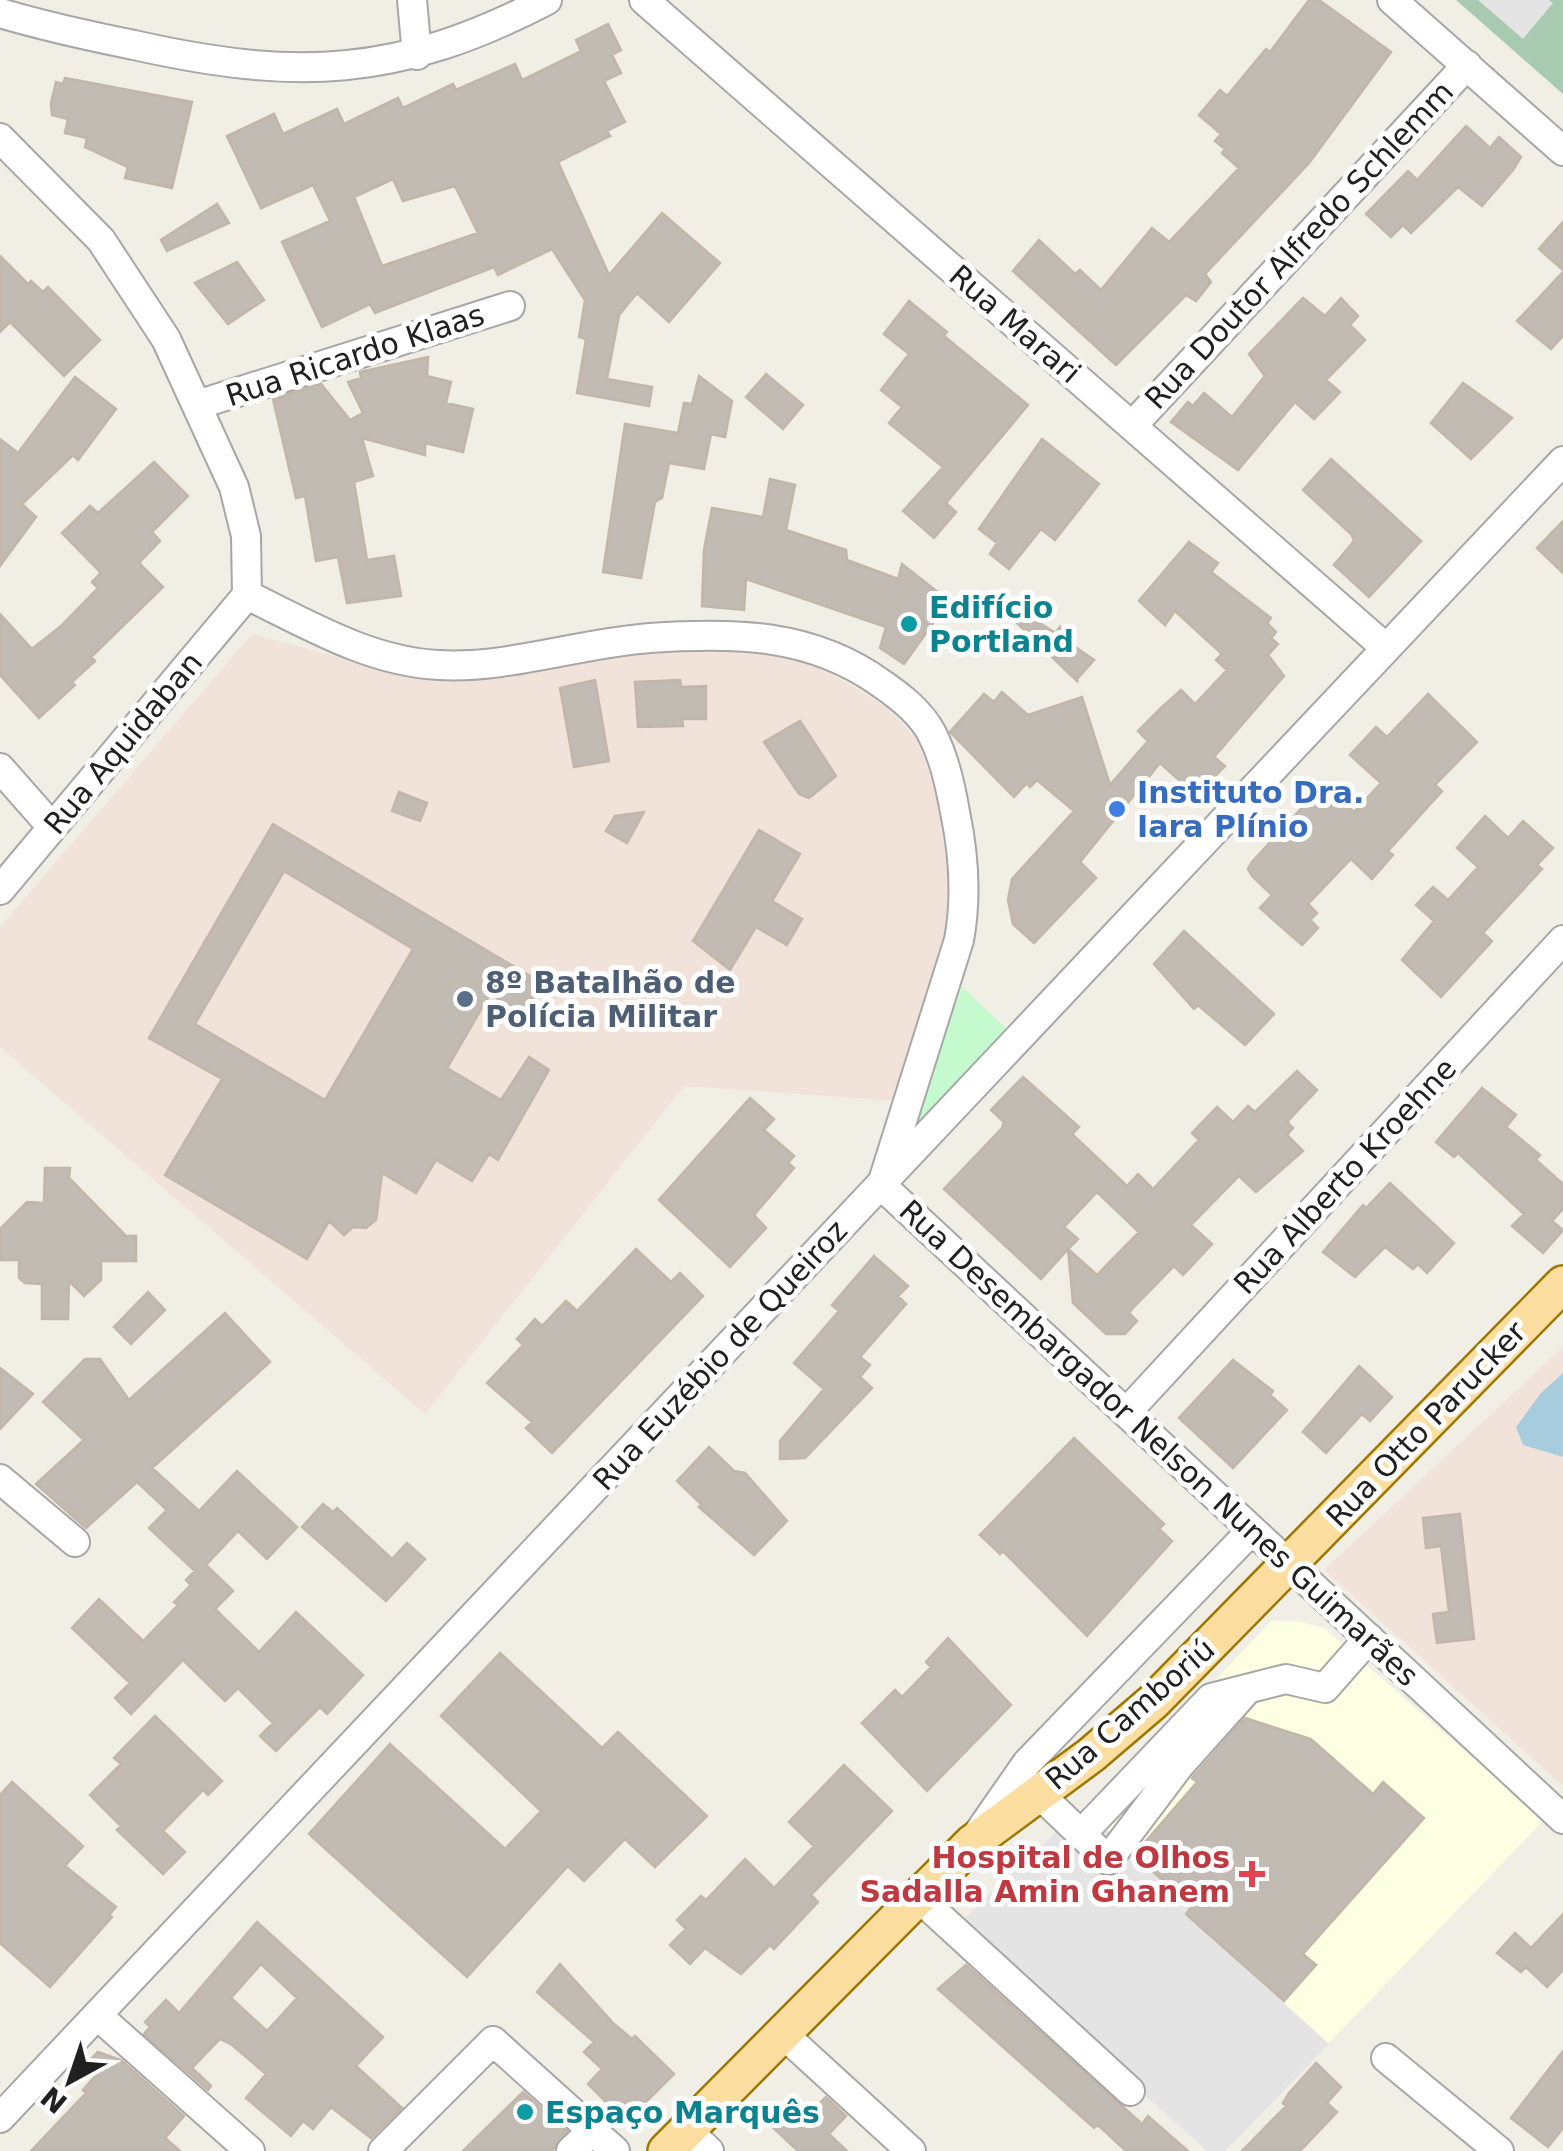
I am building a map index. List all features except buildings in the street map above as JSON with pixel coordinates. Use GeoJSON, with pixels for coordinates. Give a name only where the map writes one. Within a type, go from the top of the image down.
{"type":"FeatureCollection","features":[{"type":"Feature","properties":{"kind":"main road","name":"Rua Otto Parucker"},"geometry":{"type":"LineString","coordinates":[[1289,1564],[1563,1284]]}},
{"type":"Feature","properties":{"kind":"main road","name":"Rua Camboriú"},"geometry":{"type":"LineString","coordinates":[[687,2144],[782,2032],[972,1843],[1153,1702],[1289,1564]]}},
{"type":"Feature","properties":{"kind":"street"},"geometry":{"type":"LineString","coordinates":[[412,0],[417,55]]}},
{"type":"Feature","properties":{"kind":"street"},"geometry":{"type":"LineString","coordinates":[[0,12],[199,60],[318,70],[417,55],[496,26],[548,0]]}},
{"type":"Feature","properties":{"kind":"street","name":"Rua Marari"},"geometry":{"type":"LineString","coordinates":[[644,0],[1386,648]]}},
{"type":"Feature","properties":{"kind":"street"},"geometry":{"type":"LineString","coordinates":[[1392,0],[1563,151]]}},
{"type":"Feature","properties":{"kind":"street"},"geometry":{"type":"LineString","coordinates":[[0,29],[37,24]]}},
{"type":"Feature","properties":{"kind":"street","name":"Rua Doutor Alfredo Schlemm"},"geometry":{"type":"LineString","coordinates":[[1132,426],[1467,65]]}},
{"type":"Feature","properties":{"kind":"street"},"geometry":{"type":"LineString","coordinates":[[1,138],[101,240],[144,302],[200,404],[234,488],[246,536],[247,596]]}},
{"type":"Feature","properties":{"kind":"street","name":"Rua Ricardo Klaas"},"geometry":{"type":"LineString","coordinates":[[200,404],[510,306]]}},
{"type":"Feature","properties":{"kind":"street","name":"Rua Euzébio de Queiroz"},"geometry":{"type":"LineString","coordinates":[[0,2118],[1563,461]]}},
{"type":"Feature","properties":{"kind":"street","name":"Rua Aquidaban"},"geometry":{"type":"LineString","coordinates":[[0,890],[247,596]]}},
{"type":"Feature","properties":{"kind":"street","name":"Rua Desembargador Nelson Nunes Guimarães"},"geometry":{"type":"LineString","coordinates":[[247,596],[372,652],[439,666],[644,638],[756,634],[828,653],[867,673],[914,710],[930,729],[950,782],[964,900],[959,940],[882,1185],[1563,1819]]}},
{"type":"Feature","properties":{"kind":"street"},"geometry":{"type":"LineString","coordinates":[[0,768],[52,827]]}},
{"type":"Feature","properties":{"kind":"street","name":"Rua Alberto Kroehne"},"geometry":{"type":"LineString","coordinates":[[1126,1413],[1563,940]]}},
{"type":"Feature","properties":{"kind":"street"},"geometry":{"type":"LineString","coordinates":[[0,1479],[75,1542]]}},
{"type":"Feature","properties":{"kind":"street"},"geometry":{"type":"LineString","coordinates":[[972,1843],[1027,1763],[1252,1530]]}},
{"type":"Feature","properties":{"kind":"street"},"geometry":{"type":"LineString","coordinates":[[1081,1834],[1211,1698],[1286,1680],[1325,1688],[1368,1638]]}},
{"type":"Feature","properties":{"kind":"street"},"geometry":{"type":"LineString","coordinates":[[1039,1794],[1108,1860],[1179,1766],[1249,1688]]}},
{"type":"Feature","properties":{"kind":"street"},"geometry":{"type":"LineString","coordinates":[[917,1896],[1130,2092]]}},
{"type":"Feature","properties":{"kind":"street"},"geometry":{"type":"LineString","coordinates":[[97,2014],[250,2151]]}},
{"type":"Feature","properties":{"kind":"street"},"geometry":{"type":"LineString","coordinates":[[782,2032],[912,2151]]}},
{"type":"Feature","properties":{"kind":"street"},"geometry":{"type":"LineString","coordinates":[[383,2151],[493,2041],[615,2151]]}},
{"type":"Feature","properties":{"kind":"street"},"geometry":{"type":"LineString","coordinates":[[1386,2058],[1499,2151]]}},
{"type":"Feature","properties":{"kind":"street"},"geometry":{"type":"LineString","coordinates":[[572,2151],[593,2130]]}},
{"type":"Feature","properties":{"kind":"shaded area"},"geometry":{"type":"Polygon","coordinates":[[[1456,0],[1563,0],[1563,94],[1456,0]]]}},
{"type":"Feature","properties":{"kind":"shaded area"},"geometry":{"type":"Polygon","coordinates":[[[1478,0],[1549,0],[1553,3],[1523,39],[1478,0]]]}},
{"type":"Feature","properties":{"kind":"shaded area","name":"8º Batalhão de Polícia Militar"},"geometry":{"type":"Polygon","coordinates":[[[252,634],[390,671],[632,649],[743,645],[814,663],[885,706],[917,739],[936,793],[950,882],[946,951],[897,1101],[684,1086],[425,1414],[0,1047],[0,927],[252,634]]]}},
{"type":"Feature","properties":{"kind":"shaded area"},"geometry":{"type":"Polygon","coordinates":[[[1563,1347],[1563,1786],[1324,1570],[1563,1347]]]}},
{"type":"Feature","properties":{"kind":"shaded area","name":"Hospital de Olhos Sadalla Amin Ghanem"},"geometry":{"type":"Polygon","coordinates":[[[1271,1621],[1298,1621],[1324,1628],[1544,1820],[1225,2151],[1207,2151],[956,1926],[1174,1724],[1271,1621]]]}},
{"type":"Feature","properties":{"kind":"shaded area"},"geometry":{"type":"Polygon","coordinates":[[[1082,1808],[1192,1906],[1186,1914],[1329,2044],[1225,2151],[1207,2151],[956,1926],[1082,1808]]]}},
{"type":"Feature","properties":{"kind":"green space"},"geometry":{"type":"Polygon","coordinates":[[[962,987],[1010,1032],[908,1142],[962,987]]]}},
{"type":"Feature","properties":{"kind":"water"},"geometry":{"type":"Polygon","coordinates":[[[1563,1373],[1563,1457],[1523,1445],[1516,1427],[1541,1393],[1563,1373]]]}},
{"type":"Feature","properties":{"kind":"place","name":"Edifício Portland"},"geometry":{"type":"Point","coordinates":[909,624]}},
{"type":"Feature","properties":{"kind":"place","name":"Instituto Dra. Iara Plínio"},"geometry":{"type":"Point","coordinates":[1117,809]}},
{"type":"Feature","properties":{"kind":"place","name":"8º Batalhão de Polícia Militar"},"geometry":{"type":"Point","coordinates":[465,999]}},
{"type":"Feature","properties":{"kind":"place","name":"Hospital de Olhos Sadalla Amin Ghanem"},"geometry":{"type":"Point","coordinates":[1252,1874]}},
{"type":"Feature","properties":{"kind":"place","name":"Espaço Marquês"},"geometry":{"type":"Point","coordinates":[525,2112]}}]}
